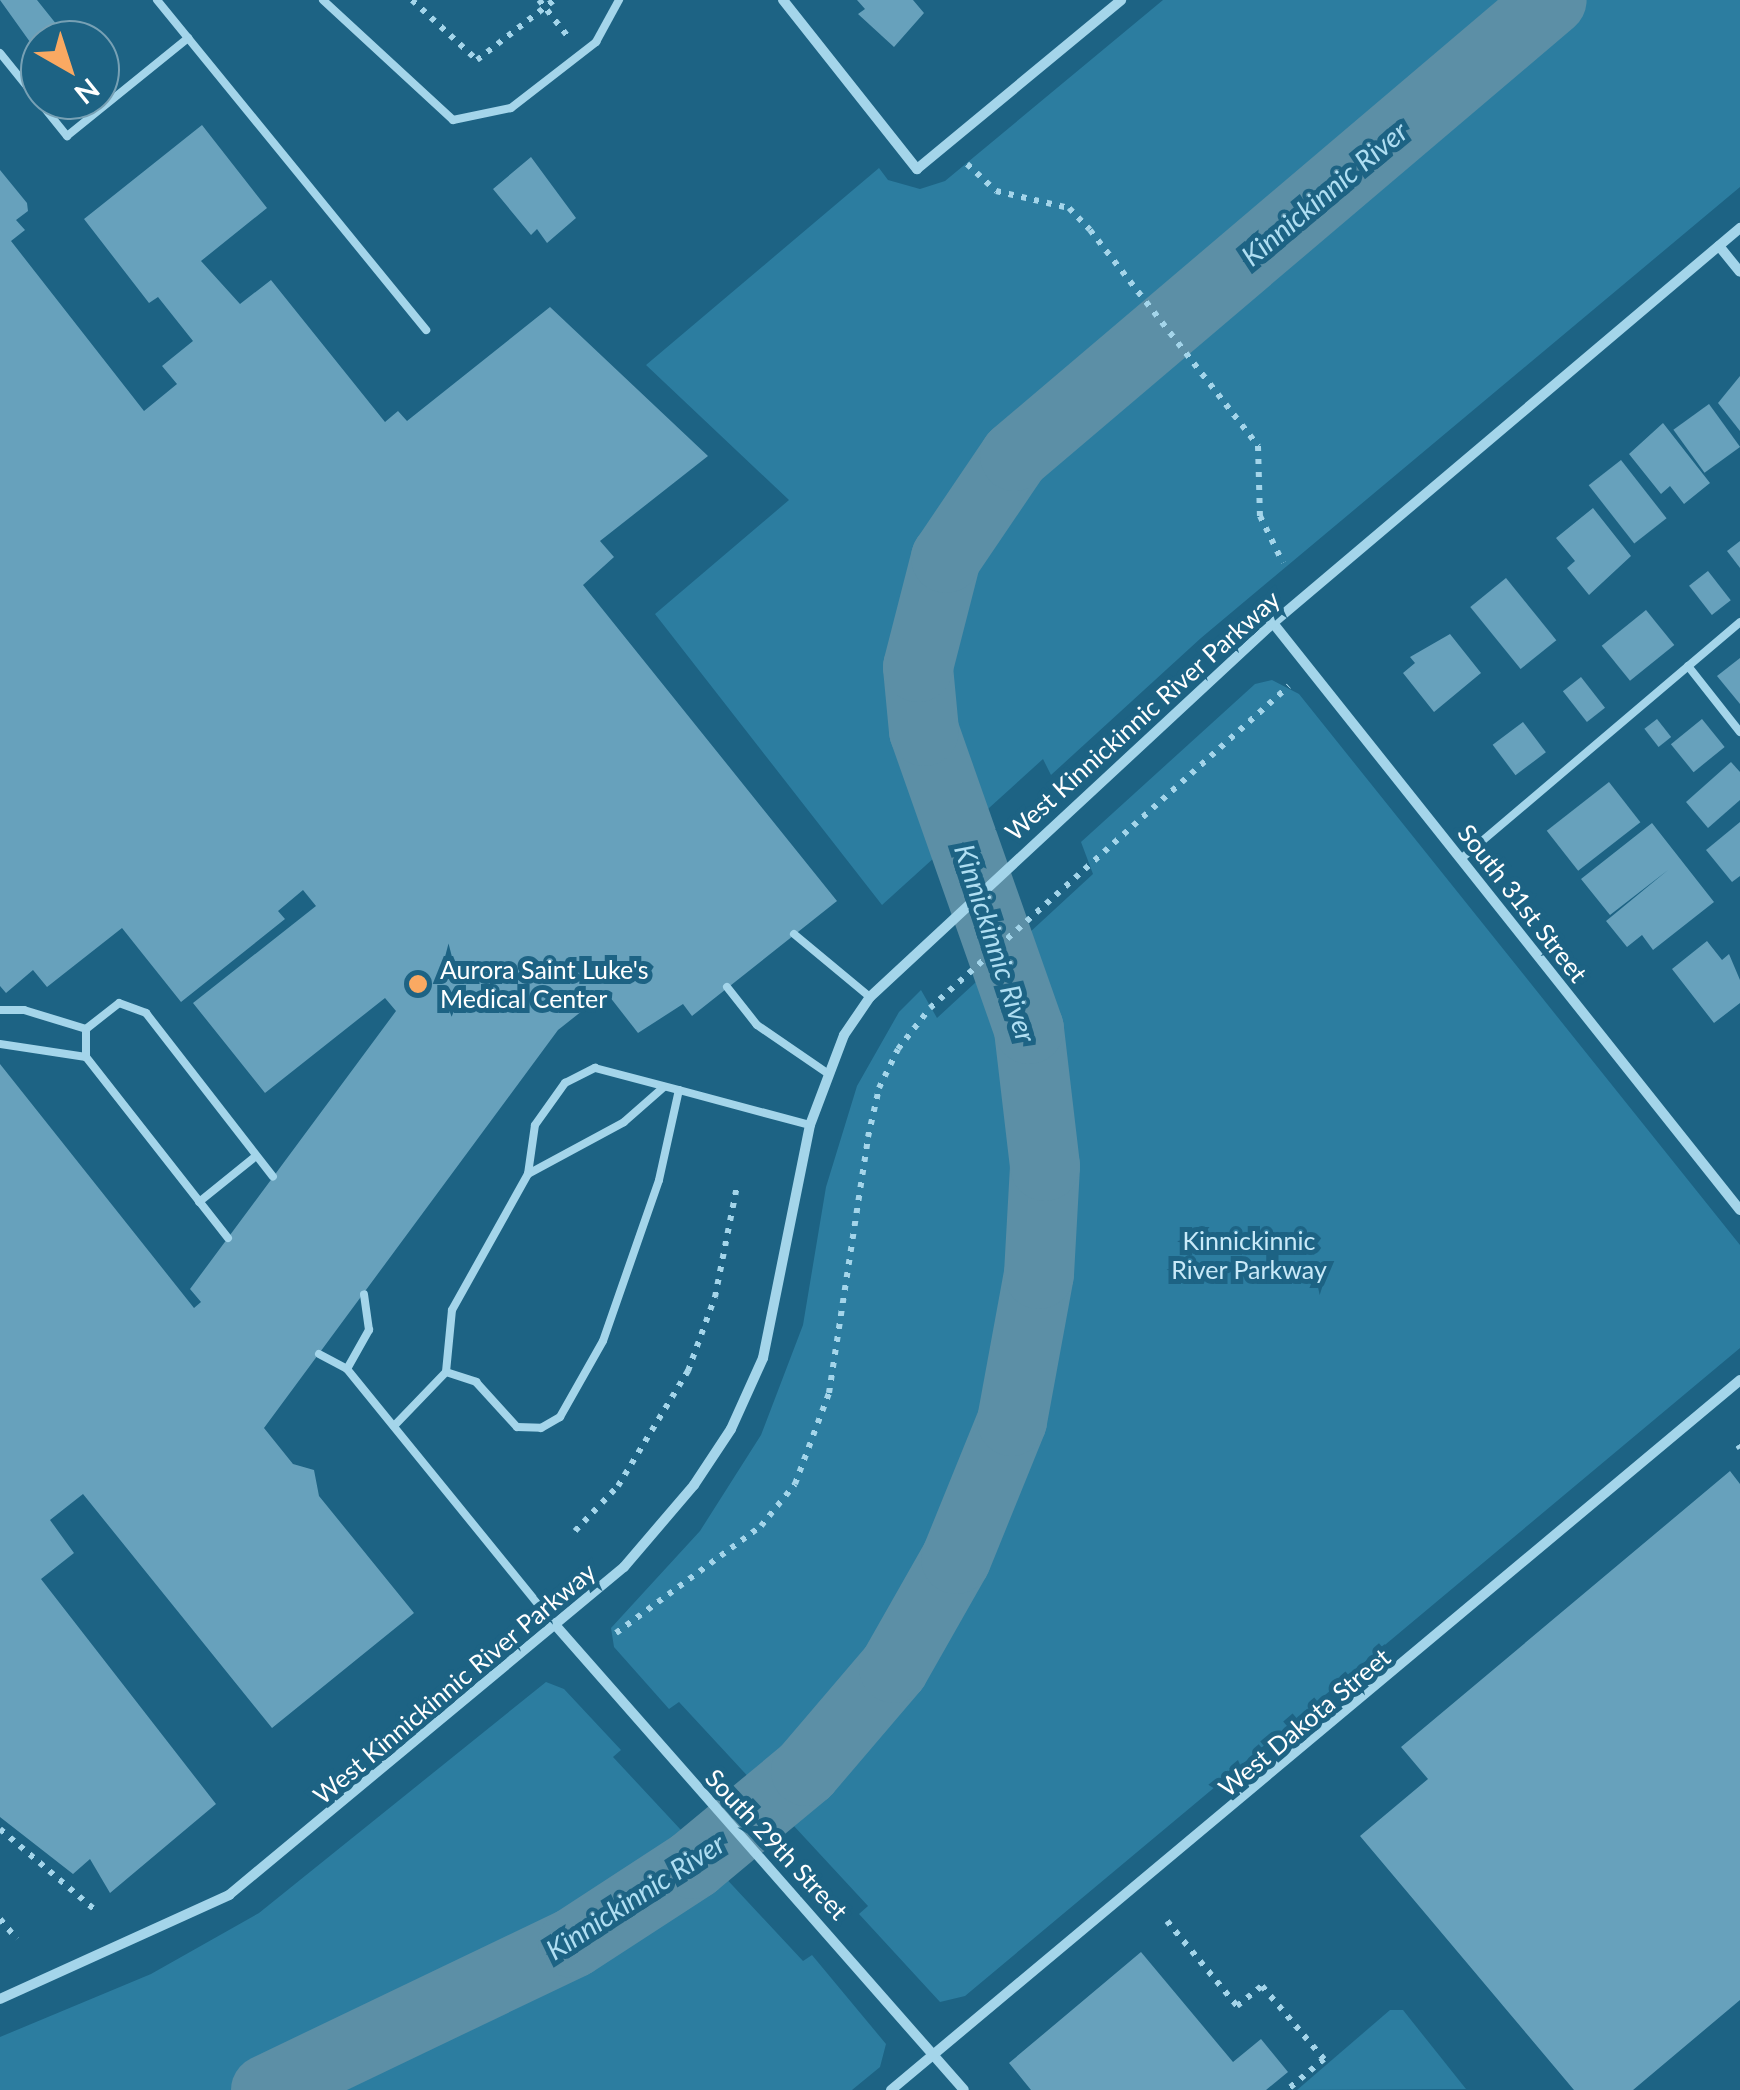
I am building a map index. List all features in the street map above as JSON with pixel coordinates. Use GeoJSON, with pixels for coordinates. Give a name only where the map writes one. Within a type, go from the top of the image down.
{"type":"FeatureCollection","features":[{"type":"Feature","properties":{"kind":"street"},"geometry":{"type":"LineString","coordinates":[[783,0],[916,169],[1121,0]]}},
{"type":"Feature","properties":{"kind":"street","name":"West Kinnickinnic River Parkway"},"geometry":{"type":"LineString","coordinates":[[0,1995],[229,1895],[557,1627],[624,1567],[694,1485],[731,1429],[768,1341],[810,1125],[827,1072],[870,997],[1066,809],[1272,623],[1740,228]]}},
{"type":"Feature","properties":{"kind":"street"},"geometry":{"type":"LineString","coordinates":[[1719,246],[1740,272]]}},
{"type":"Feature","properties":{"kind":"street","name":"South 31st Street"},"geometry":{"type":"LineString","coordinates":[[1272,623],[1740,1210]]}},
{"type":"Feature","properties":{"kind":"street","name":"West Dakota Street"},"geometry":{"type":"LineString","coordinates":[[892,2090],[1740,1380]]}},
{"type":"Feature","properties":{"kind":"street","name":"South 29th Street"},"geometry":{"type":"LineString","coordinates":[[557,1627],[644,1730],[834,1934],[964,2090]]}},
{"type":"Feature","properties":{"kind":"lane"},"geometry":{"type":"LineString","coordinates":[[157,0],[426,330]]}},
{"type":"Feature","properties":{"kind":"lane"},"geometry":{"type":"LineString","coordinates":[[323,0],[453,120],[511,108],[596,42],[619,0]]}},
{"type":"Feature","properties":{"kind":"lane"},"geometry":{"type":"LineString","coordinates":[[0,53],[67,136],[188,38]]}},
{"type":"Feature","properties":{"kind":"lane"},"geometry":{"type":"LineString","coordinates":[[1462,858],[1740,622]]}},
{"type":"Feature","properties":{"kind":"lane"},"geometry":{"type":"LineString","coordinates":[[1688,666],[1740,732]]}},
{"type":"Feature","properties":{"kind":"lane"},"geometry":{"type":"LineString","coordinates":[[794,934],[870,997]]}},
{"type":"Feature","properties":{"kind":"lane"},"geometry":{"type":"LineString","coordinates":[[726,988],[757,1024],[827,1072]]}},
{"type":"Feature","properties":{"kind":"lane"},"geometry":{"type":"LineString","coordinates":[[86,1028],[118,1003],[146,1014],[273,1177]]}},
{"type":"Feature","properties":{"kind":"lane"},"geometry":{"type":"LineString","coordinates":[[0,1010],[24,1010],[86,1028]]}},
{"type":"Feature","properties":{"kind":"lane"},"geometry":{"type":"LineString","coordinates":[[86,1028],[86,1057],[228,1238]]}},
{"type":"Feature","properties":{"kind":"lane"},"geometry":{"type":"LineString","coordinates":[[0,1044],[86,1057]]}},
{"type":"Feature","properties":{"kind":"lane"},"geometry":{"type":"LineString","coordinates":[[394,1426],[446,1372],[452,1310],[528,1174],[534,1125],[565,1082],[595,1068],[810,1125]]}},
{"type":"Feature","properties":{"kind":"lane"},"geometry":{"type":"LineString","coordinates":[[528,1174],[624,1122],[664,1087]]}},
{"type":"Feature","properties":{"kind":"lane"},"geometry":{"type":"LineString","coordinates":[[446,1372],[476,1382],[517,1427],[541,1428],[560,1417],[603,1341],[659,1180],[680,1090]]}},
{"type":"Feature","properties":{"kind":"lane"},"geometry":{"type":"LineString","coordinates":[[199,1202],[256,1156]]}},
{"type":"Feature","properties":{"kind":"lane"},"geometry":{"type":"LineString","coordinates":[[347,1369],[370,1330],[364,1294]]}},
{"type":"Feature","properties":{"kind":"lane"},"geometry":{"type":"LineString","coordinates":[[319,1354],[347,1369],[557,1627]]}},
{"type":"Feature","properties":{"kind":"path"},"geometry":{"type":"LineString","coordinates":[[412,0],[477,60],[542,4],[554,0]]}},
{"type":"Feature","properties":{"kind":"path"},"geometry":{"type":"LineString","coordinates":[[542,4],[581,53]]}},
{"type":"Feature","properties":{"kind":"path"},"geometry":{"type":"LineString","coordinates":[[967,164],[996,191],[1058,204],[1090,230],[1247,432],[1261,462],[1264,536],[1283,562]]}},
{"type":"Feature","properties":{"kind":"path"},"geometry":{"type":"LineString","coordinates":[[616,1634],[736,1546],[795,1484],[829,1393],[847,1250],[879,1088],[898,1049],[930,1008],[1289,686]]}},
{"type":"Feature","properties":{"kind":"path"},"geometry":{"type":"LineString","coordinates":[[575,1531],[629,1470],[688,1371],[715,1297],[737,1186]]}},
{"type":"Feature","properties":{"kind":"path"},"geometry":{"type":"LineString","coordinates":[[0,1830],[94,1909]]}},
{"type":"Feature","properties":{"kind":"path"},"geometry":{"type":"LineString","coordinates":[[0,1919],[17,1940]]}},
{"type":"Feature","properties":{"kind":"path"},"geometry":{"type":"LineString","coordinates":[[1167,1921],[1237,2006],[1262,1986],[1324,2059],[1287,2090]]}},
{"type":"Feature","properties":{"kind":"green space"},"geometry":{"type":"Polygon","coordinates":[[[1163,0],[1740,0],[1740,187],[1201,638],[1051,775],[1043,759],[882,905],[655,614],[789,500],[646,365],[879,168],[888,180],[920,189],[945,181],[1163,0]]]}},
{"type":"Feature","properties":{"kind":"green space","name":"Kinnickinnic River Parkway"},"geometry":{"type":"Polygon","coordinates":[[[1272,680],[1299,694],[1740,1245],[1740,1348],[965,1996],[940,2002],[859,1914],[868,1906],[679,1702],[669,1709],[614,1647],[611,1628],[700,1531],[761,1435],[803,1325],[826,1187],[857,1086],[899,1012],[921,990],[937,1018],[1093,874],[1081,842],[1255,684],[1272,680]]]}},
{"type":"Feature","properties":{"kind":"green space"},"geometry":{"type":"Polygon","coordinates":[[[546,1682],[564,1689],[621,1750],[613,1757],[803,1961],[812,1955],[886,2044],[880,2067],[852,2090],[0,2090],[0,2037],[151,1974],[259,1913],[546,1682]]]}},
{"type":"Feature","properties":{"kind":"green space"},"geometry":{"type":"Polygon","coordinates":[[[1390,2010],[1403,2010],[1466,2089],[1297,2090],[1390,2010]]]}},
{"type":"Feature","properties":{"kind":"building"},"geometry":{"type":"Polygon","coordinates":[[[0,0],[37,0],[53,20],[20,20],[20,28],[0,0]]]}},
{"type":"Feature","properties":{"kind":"building"},"geometry":{"type":"Polygon","coordinates":[[[857,0],[913,0],[924,13],[894,47],[858,14],[865,9],[857,0]]]}},
{"type":"Feature","properties":{"kind":"building"},"geometry":{"type":"Polygon","coordinates":[[[202,125],[267,208],[201,261],[240,304],[271,280],[385,422],[398,411],[407,421],[550,307],[708,456],[600,541],[614,557],[583,585],[837,901],[692,1016],[683,1004],[638,1033],[606,992],[558,1030],[264,1428],[293,1464],[314,1470],[319,1496],[414,1613],[272,1728],[83,1494],[50,1520],[74,1553],[41,1579],[216,1804],[110,1893],[90,1859],[73,1874],[0,1817],[0,1064],[194,1308],[201,1302],[190,1289],[396,1011],[385,998],[265,1093],[193,1003],[316,906],[303,890],[278,911],[285,919],[181,1002],[122,928],[47,987],[33,970],[6,993],[0,986],[0,170],[27,203],[28,211],[16,220],[25,230],[11,241],[144,411],[177,384],[162,366],[193,341],[158,297],[149,303],[84,219],[202,125]]]}},
{"type":"Feature","properties":{"kind":"building"},"geometry":{"type":"Polygon","coordinates":[[[531,157],[576,218],[547,243],[537,229],[531,235],[493,189],[531,157]]]}},
{"type":"Feature","properties":{"kind":"building"},"geometry":{"type":"Polygon","coordinates":[[[1740,376],[1740,431],[1718,403],[1740,376]]]}},
{"type":"Feature","properties":{"kind":"building"},"geometry":{"type":"Polygon","coordinates":[[[1709,404],[1740,447],[1705,473],[1673,430],[1709,404]]]}},
{"type":"Feature","properties":{"kind":"building"},"geometry":{"type":"Polygon","coordinates":[[[1663,423],[1710,483],[1684,504],[1670,486],[1661,494],[1629,454],[1663,423]]]}},
{"type":"Feature","properties":{"kind":"building"},"geometry":{"type":"Polygon","coordinates":[[[1621,460],[1667,518],[1634,544],[1589,485],[1621,460]]]}},
{"type":"Feature","properties":{"kind":"building"},"geometry":{"type":"Polygon","coordinates":[[[1593,508],[1631,556],[1589,595],[1567,568],[1575,561],[1556,538],[1593,508]]]}},
{"type":"Feature","properties":{"kind":"building"},"geometry":{"type":"Polygon","coordinates":[[[1740,541],[1740,568],[1727,551],[1740,541]]]}},
{"type":"Feature","properties":{"kind":"building"},"geometry":{"type":"Polygon","coordinates":[[[1708,571],[1731,600],[1712,615],[1689,586],[1708,571]]]}},
{"type":"Feature","properties":{"kind":"building"},"geometry":{"type":"Polygon","coordinates":[[[1506,578],[1556,640],[1521,669],[1470,607],[1506,578]]]}},
{"type":"Feature","properties":{"kind":"building"},"geometry":{"type":"Polygon","coordinates":[[[1646,610],[1674,645],[1630,681],[1602,646],[1646,610]]]}},
{"type":"Feature","properties":{"kind":"building"},"geometry":{"type":"Polygon","coordinates":[[[1450,634],[1481,673],[1434,712],[1403,673],[1415,663],[1410,657],[1450,634]]]}},
{"type":"Feature","properties":{"kind":"building"},"geometry":{"type":"Polygon","coordinates":[[[1740,658],[1740,704],[1717,676],[1740,658]]]}},
{"type":"Feature","properties":{"kind":"building"},"geometry":{"type":"Polygon","coordinates":[[[1581,677],[1605,708],[1587,722],[1563,691],[1581,677]]]}},
{"type":"Feature","properties":{"kind":"building"},"geometry":{"type":"Polygon","coordinates":[[[1657,719],[1671,737],[1659,747],[1644,729],[1657,719]]]}},
{"type":"Feature","properties":{"kind":"building"},"geometry":{"type":"Polygon","coordinates":[[[1702,719],[1725,747],[1694,772],[1671,744],[1702,719]]]}},
{"type":"Feature","properties":{"kind":"building"},"geometry":{"type":"Polygon","coordinates":[[[1523,722],[1546,752],[1516,775],[1493,745],[1523,722]]]}},
{"type":"Feature","properties":{"kind":"building"},"geometry":{"type":"Polygon","coordinates":[[[1731,762],[1740,772],[1740,800],[1708,828],[1686,802],[1731,762]]]}},
{"type":"Feature","properties":{"kind":"building"},"geometry":{"type":"Polygon","coordinates":[[[1609,782],[1640,822],[1578,871],[1547,831],[1609,782]]]}},
{"type":"Feature","properties":{"kind":"building"},"geometry":{"type":"Polygon","coordinates":[[[1740,822],[1740,876],[1732,882],[1706,850],[1740,822]]]}},
{"type":"Feature","properties":{"kind":"building"},"geometry":{"type":"Polygon","coordinates":[[[1652,823],[1714,902],[1653,950],[1642,935],[1627,947],[1606,921],[1668,870],[1610,915],[1581,879],[1652,823]]]}},
{"type":"Feature","properties":{"kind":"building"},"geometry":{"type":"Polygon","coordinates":[[[1707,941],[1722,960],[1729,954],[1740,980],[1740,1003],[1714,1023],[1672,969],[1707,941]]]}},
{"type":"Feature","properties":{"kind":"building"},"geometry":{"type":"Polygon","coordinates":[[[1730,1471],[1740,1484],[1740,2000],[1633,2090],[1574,2090],[1360,1836],[1428,1779],[1401,1747],[1730,1471]]]}},
{"type":"Feature","properties":{"kind":"building"},"geometry":{"type":"Polygon","coordinates":[[[1141,1952],[1233,2062],[1261,2039],[1288,2072],[1266,2090],[1031,2090],[1009,2063],[1141,1952]]]}},
{"type":"Feature","properties":{"kind":"waterway","name":"Kinnickinnic River"},"geometry":{"type":"LineString","coordinates":[[266,2090],[573,1943],[694,1864],[806,1771],[894,1668],[956,1559],[1012,1421],[1039,1274],[1045,1166],[1029,1029],[924,731],[918,667],[946,558],[1015,456],[1552,0]]}},
{"type":"Feature","properties":{"kind":"place","name":"Aurora Saint Luke's Medical Center"},"geometry":{"type":"Point","coordinates":[418,984]}}]}
